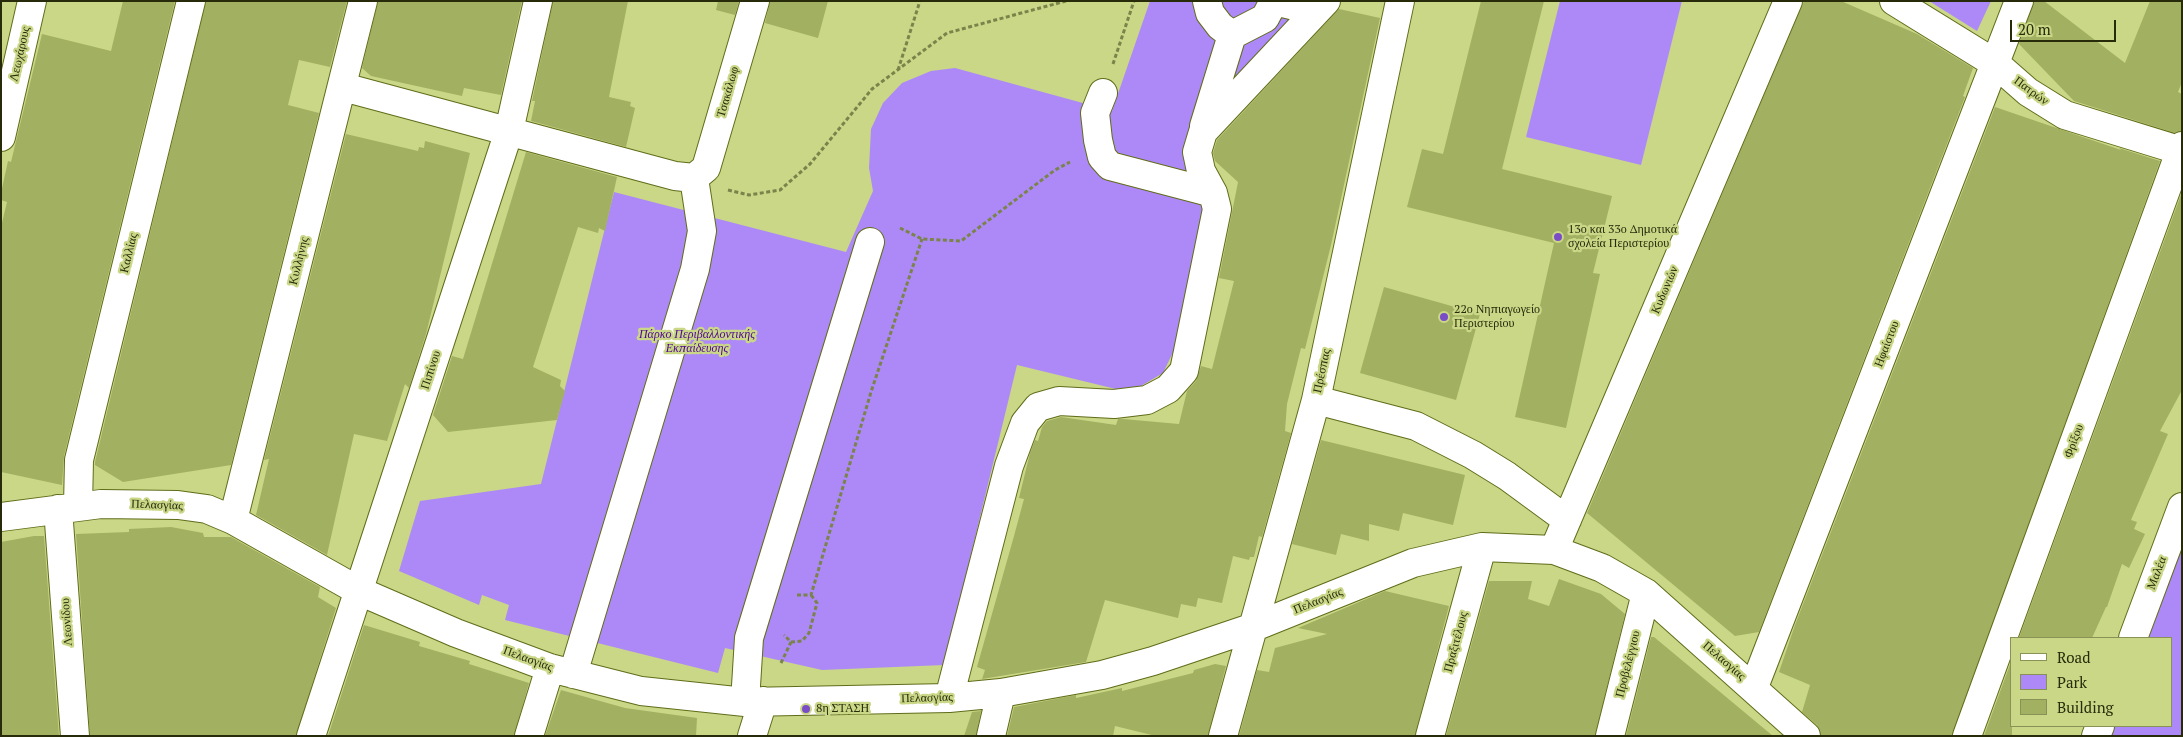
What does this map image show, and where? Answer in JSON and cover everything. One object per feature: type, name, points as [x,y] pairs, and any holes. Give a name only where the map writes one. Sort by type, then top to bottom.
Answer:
[{"type":"street","name":"Λεωχάρους","points":[[1,137],[32,1]]},
{"type":"street","name":"Καλλίας","points":[[68,508],[191,1]]},
{"type":"street","name":"Κυλλήνης","points":[[233,520],[364,1]]},
{"type":"street","name":"Πιπίνου","points":[[311,736],[509,131],[538,1]]},
{"type":"street","name":"Τσακάλωφ","points":[[694,178],[706,168],[755,1]]},
{"type":"street","points":[[1207,1],[1210,13],[1220,26],[1232,35]]},
{"type":"street","points":[[949,698],[1009,466],[1025,423],[1038,408],[1059,401],[1114,404],[1147,400],[1168,388],[1184,371],[1217,209],[1213,193],[1201,171],[1197,152],[1232,35],[1265,18],[1274,1],[1320,6]]},
{"type":"street","name":"Πρέσπας","points":[[1223,736],[1316,400],[1400,1]]},
{"type":"street","name":"Κυδωνιών","points":[[1554,550],[1788,1]]},
{"type":"street","name":"Πατρών","points":[[1894,1],[1996,64],[2028,92],[2065,115],[2181,149]]},
{"type":"street","name":"Ηφαίστου","points":[[1754,687],[2019,1]]},
{"type":"street","points":[[1203,132],[1320,6]]},
{"type":"street","points":[[343,87],[675,176],[694,178],[702,231],[695,269],[561,671],[528,736]]},
{"type":"street","points":[[1103,93],[1095,113],[1102,157],[1110,166],[1213,193]]},
{"type":"street","name":"Φρίξου","points":[[1967,736],[2181,149]]},
{"type":"street","points":[[752,736],[754,701],[749,638],[870,242]]},
{"type":"street","points":[[1316,400],[1416,426],[1473,455],[1508,476],[1567,520]]},
{"type":"street","name":"Πελασγίας","points":[[1,517],[101,504],[178,505],[207,510],[233,520],[359,591],[456,633],[561,671],[641,691],[754,701],[949,698],[1001,693],[1102,675],[1153,661],[1254,627],[1413,563],[1482,547],[1554,550],[1602,568],[1646,593],[1754,687],[1802,734]]},
{"type":"street","name":"Μαλέα","points":[[2133,637],[2182,507]]},
{"type":"street","name":"Λεωνίδου","points":[[68,508],[75,736]]},
{"type":"street","name":"Πραξιτέλους","points":[[1430,736],[1482,547]]},
{"type":"street","name":"Προβελέγγιου","points":[[1610,736],[1646,593]]},
{"type":"street","points":[[991,736],[1001,693]]},
{"type":"path","points":[[898,70],[920,1]]},
{"type":"path","points":[[694,178],[749,195],[780,190],[810,164],[872,88],[947,33],[1066,1]]},
{"type":"path","points":[[1103,93],[1134,1]]},
{"type":"path","points":[[894,224],[922,239],[961,241],[1055,170]]},
{"type":"path","points":[[811,595],[870,392],[922,239]]},
{"type":"path","points":[[783,629],[785,637],[791,642],[802,641],[809,633],[817,603],[811,595],[799,594],[790,598]]},
{"type":"path","points":[[754,701],[791,642]]},
{"type":"green space","name":"Πάρκο Περιβαλλοντικής Εκπαίδευσης","points":[[1150,1],[1317,1],[1196,131],[1180,196],[1202,204],[1204,219],[1176,346],[1163,373],[1141,386],[1116,389],[1017,365],[944,665],[822,670],[725,648],[718,673],[505,620],[509,605],[482,595],[479,605],[399,571],[420,501],[541,484],[614,192],[846,252],[873,191],[869,168],[871,129],[883,103],[902,83],[931,71],[955,68],[1112,111]]},
{"type":"green space","points":[[1560,1],[1682,1],[1641,165],[1526,137]]},
{"type":"green space","points":[[1929,1],[1991,1],[1977,31]]},
{"type":"green space","points":[[2182,544],[2182,736],[2111,736],[2114,727],[2173,727],[2173,637],[2147,637]]},
{"type":"building","points":[[123,1],[175,1],[64,456],[62,485],[1,472],[1,227],[7,202],[1,200],[1,193],[8,161],[11,162],[42,34],[111,51]]},
{"type":"building","points":[[206,1],[347,1],[330,67],[299,60],[288,105],[319,113],[231,465],[123,482],[95,465],[95,462]]},
{"type":"building","points":[[378,1],[522,1],[501,95],[464,88],[462,96],[371,76],[362,68]]},
{"type":"building","points":[[553,1],[628,1],[609,97],[631,102],[630,106],[635,108],[626,147],[531,121],[535,101],[532,101]]},
{"type":"building","points":[[718,1],[739,1],[735,15],[716,10]]},
{"type":"building","points":[[770,1],[828,1],[818,38],[765,23]]},
{"type":"building","points":[[1481,1],[1544,1],[1502,169],[1612,196],[1593,273],[1600,274],[1566,428],[1515,417],[1554,243],[1407,207],[1422,149],[1443,154]]},
{"type":"building","points":[[1804,1],[1841,1],[1917,34],[1973,68],[1963,96],[1965,97],[1759,632],[1735,636],[1587,513]]},
{"type":"building","points":[[2034,1],[2044,1],[2125,63],[2150,1],[2182,1],[2182,82],[2178,92],[2182,94],[2182,131],[2175,133],[2074,101],[2019,44]]},
{"type":"building","points":[[1339,9],[1380,18],[1331,245],[1305,349],[1301,348],[1287,404],[1285,431],[1291,433],[1262,537],[1259,536],[1254,557],[1250,557],[1249,560],[1233,556],[1222,603],[1198,598],[1196,607],[1181,604],[1178,618],[1105,600],[1086,662],[982,679],[985,670],[977,667],[1024,499],[1019,498],[1035,440],[1038,441],[1042,427],[1047,421],[1061,417],[1116,425],[1118,419],[1179,424],[1187,391],[1196,381],[1201,366],[1212,369],[1234,281],[1219,278],[1238,182],[1215,161],[1213,153],[1217,140]]},
{"type":"building","points":[[1995,107],[2121,150],[2119,148],[2160,161],[1952,736],[1821,736],[1817,725],[1802,712],[1810,685],[1779,672],[1795,625]]},
{"type":"building","points":[[346,134],[418,151],[419,147],[424,148],[425,141],[470,153],[426,334],[409,388],[405,384],[387,441],[354,434],[327,555],[256,515],[269,459],[264,460]]},
{"type":"building","points":[[526,152],[617,177],[605,231],[599,228],[598,233],[578,227],[533,367],[561,380],[560,386],[565,391],[557,420],[448,432],[433,415],[452,356],[463,359]]},
{"type":"building","points":[[2182,192],[2182,390],[2160,431],[2168,434],[2131,520],[2137,522],[2134,529],[2145,534],[2129,568],[2122,564],[2107,607],[2092,637],[2019,637]]},
{"type":"building","points":[[1384,287],[1480,314],[1456,400],[1360,373]]},
{"type":"building","points":[[1321,440],[1465,475],[1453,525],[1403,513],[1399,531],[1369,524],[1369,541],[1341,534],[1336,555],[1292,544]]},
{"type":"building","points":[[171,527],[203,533],[204,537],[231,537],[320,587],[318,597],[336,608],[296,736],[90,736],[76,534],[129,532],[129,529]]},
{"type":"building","points":[[44,536],[59,736],[1,736],[1,542]]},
{"type":"building","points":[[1559,579],[1601,594],[1625,614],[1595,736],[1446,736],[1489,581],[1532,581],[1528,599],[1549,606]]},
{"type":"building","points":[[1385,591],[1449,606],[1415,736],[1239,736],[1257,670],[1269,672],[1275,648],[1327,634],[1298,628]]},
{"type":"building","points":[[364,625],[420,642],[419,646],[470,661],[469,664],[529,683],[514,736],[328,736]]},
{"type":"building","points":[[1651,637],[1654,637],[1773,736],[1626,736]]},
{"type":"building","points":[[1215,664],[1226,666],[1208,736],[1156,736],[1115,726],[1113,736],[1007,736],[1014,707],[1076,695],[1076,698],[1122,688],[1122,691],[1193,673],[1194,670]]},
{"type":"building","points":[[2010,664],[2010,727],[2012,727],[2012,736],[1984,736]]},
{"type":"building","points":[[561,690],[625,708],[697,718],[696,736],[545,736]]},
{"type":"building","points":[[981,711],[976,736],[964,736],[972,712]]},
{"type":"place","name":"13ο και 33ο Δημοτικά σχολεία Περιστερίου","points":[[1558,237]]},
{"type":"place","name":"22ο Νηπιαγωγείο Περιστερίου","points":[[1444,317]]},
{"type":"place","name":"8η ΣΤΑΣΗ","points":[[806,709]]}]
